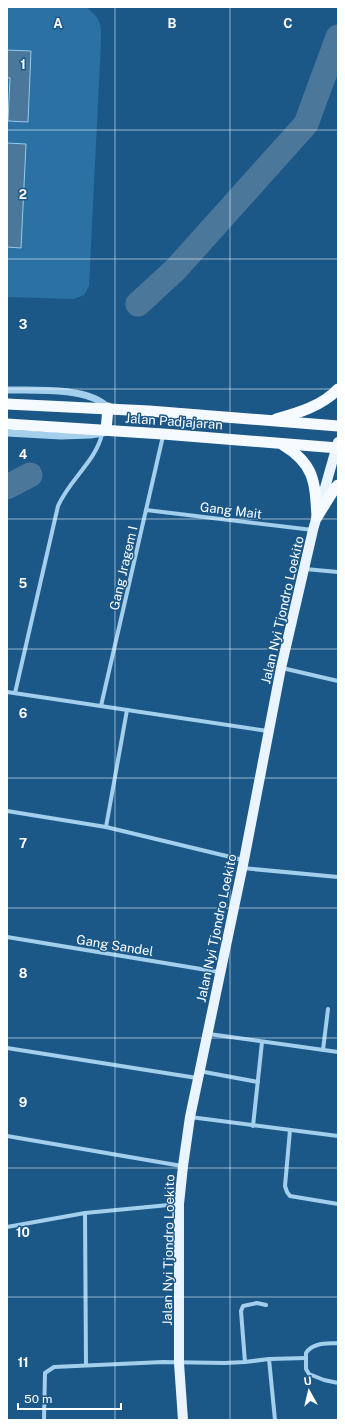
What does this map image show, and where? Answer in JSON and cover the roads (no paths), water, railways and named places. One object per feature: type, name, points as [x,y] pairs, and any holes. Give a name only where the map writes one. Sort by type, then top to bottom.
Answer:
[{"type":"highway","points":[[267,421],[299,413],[320,403],[338,389]]},
{"type":"highway","name":"Jalan Padjajaran","points":[[7,404],[108,408],[338,426]]},
{"type":"highway","points":[[104,432],[108,408]]},
{"type":"highway","name":"Jalan Padjajaran","points":[[7,424],[104,432],[163,434],[337,446]]},
{"type":"highway","points":[[280,443],[303,460],[311,474],[315,490],[317,517]]},
{"type":"highway","points":[[317,517],[338,485]]},
{"type":"main road","name":"Jalan Nyi Tjondro Loekito","points":[[183,1420],[179,1363],[179,1204],[190,1117],[243,864],[281,668],[313,530],[337,446]]},
{"type":"street","points":[[7,390],[67,391],[97,399],[108,408]]},
{"type":"street","points":[[7,433],[60,436],[91,435],[104,432]]},
{"type":"street","points":[[15,693],[58,506],[65,492],[100,444],[104,432]]},
{"type":"street","name":"Gang Jragem I","points":[[101,706],[163,434]]},
{"type":"street","name":"Gang Mait","points":[[146,510],[313,530]]},
{"type":"street","points":[[304,569],[338,572]]},
{"type":"street","points":[[281,668],[338,681]]},
{"type":"street","points":[[7,692],[268,732]]},
{"type":"street","points":[[106,827],[127,710]]},
{"type":"street","points":[[7,810],[106,827],[243,864],[338,876]]},
{"type":"street","name":"Gang Sandel","points":[[7,937],[220,972]]},
{"type":"street","points":[[323,1050],[328,1009]]},
{"type":"street","points":[[208,1034],[338,1052]]},
{"type":"street","points":[[254,1126],[262,1042]]},
{"type":"street","points":[[7,1048],[258,1082]]},
{"type":"street","points":[[190,1117],[338,1136]]},
{"type":"street","points":[[290,1130],[284,1186],[287,1192],[290,1196],[338,1204]]},
{"type":"street","points":[[7,1136],[183,1166]]},
{"type":"street","points":[[7,1227],[85,1213],[179,1204]]},
{"type":"street","points":[[85,1213],[86,1365]]},
{"type":"street","points":[[245,1362],[241,1311],[243,1306],[257,1303],[266,1305]]},
{"type":"street","points":[[338,1343],[315,1345],[307,1350],[306,1358],[306,1369],[309,1374],[324,1380],[338,1383]]},
{"type":"street","points":[[44,1420],[45,1373],[54,1367],[163,1362],[245,1362],[269,1359],[306,1358]]},
{"type":"street","points":[[269,1359],[275,1420]]},
{"type":"waterway","points":[[138,304],[176,269],[306,124],[338,37]]},
{"type":"waterway","points":[[7,487],[30,475]]}]
